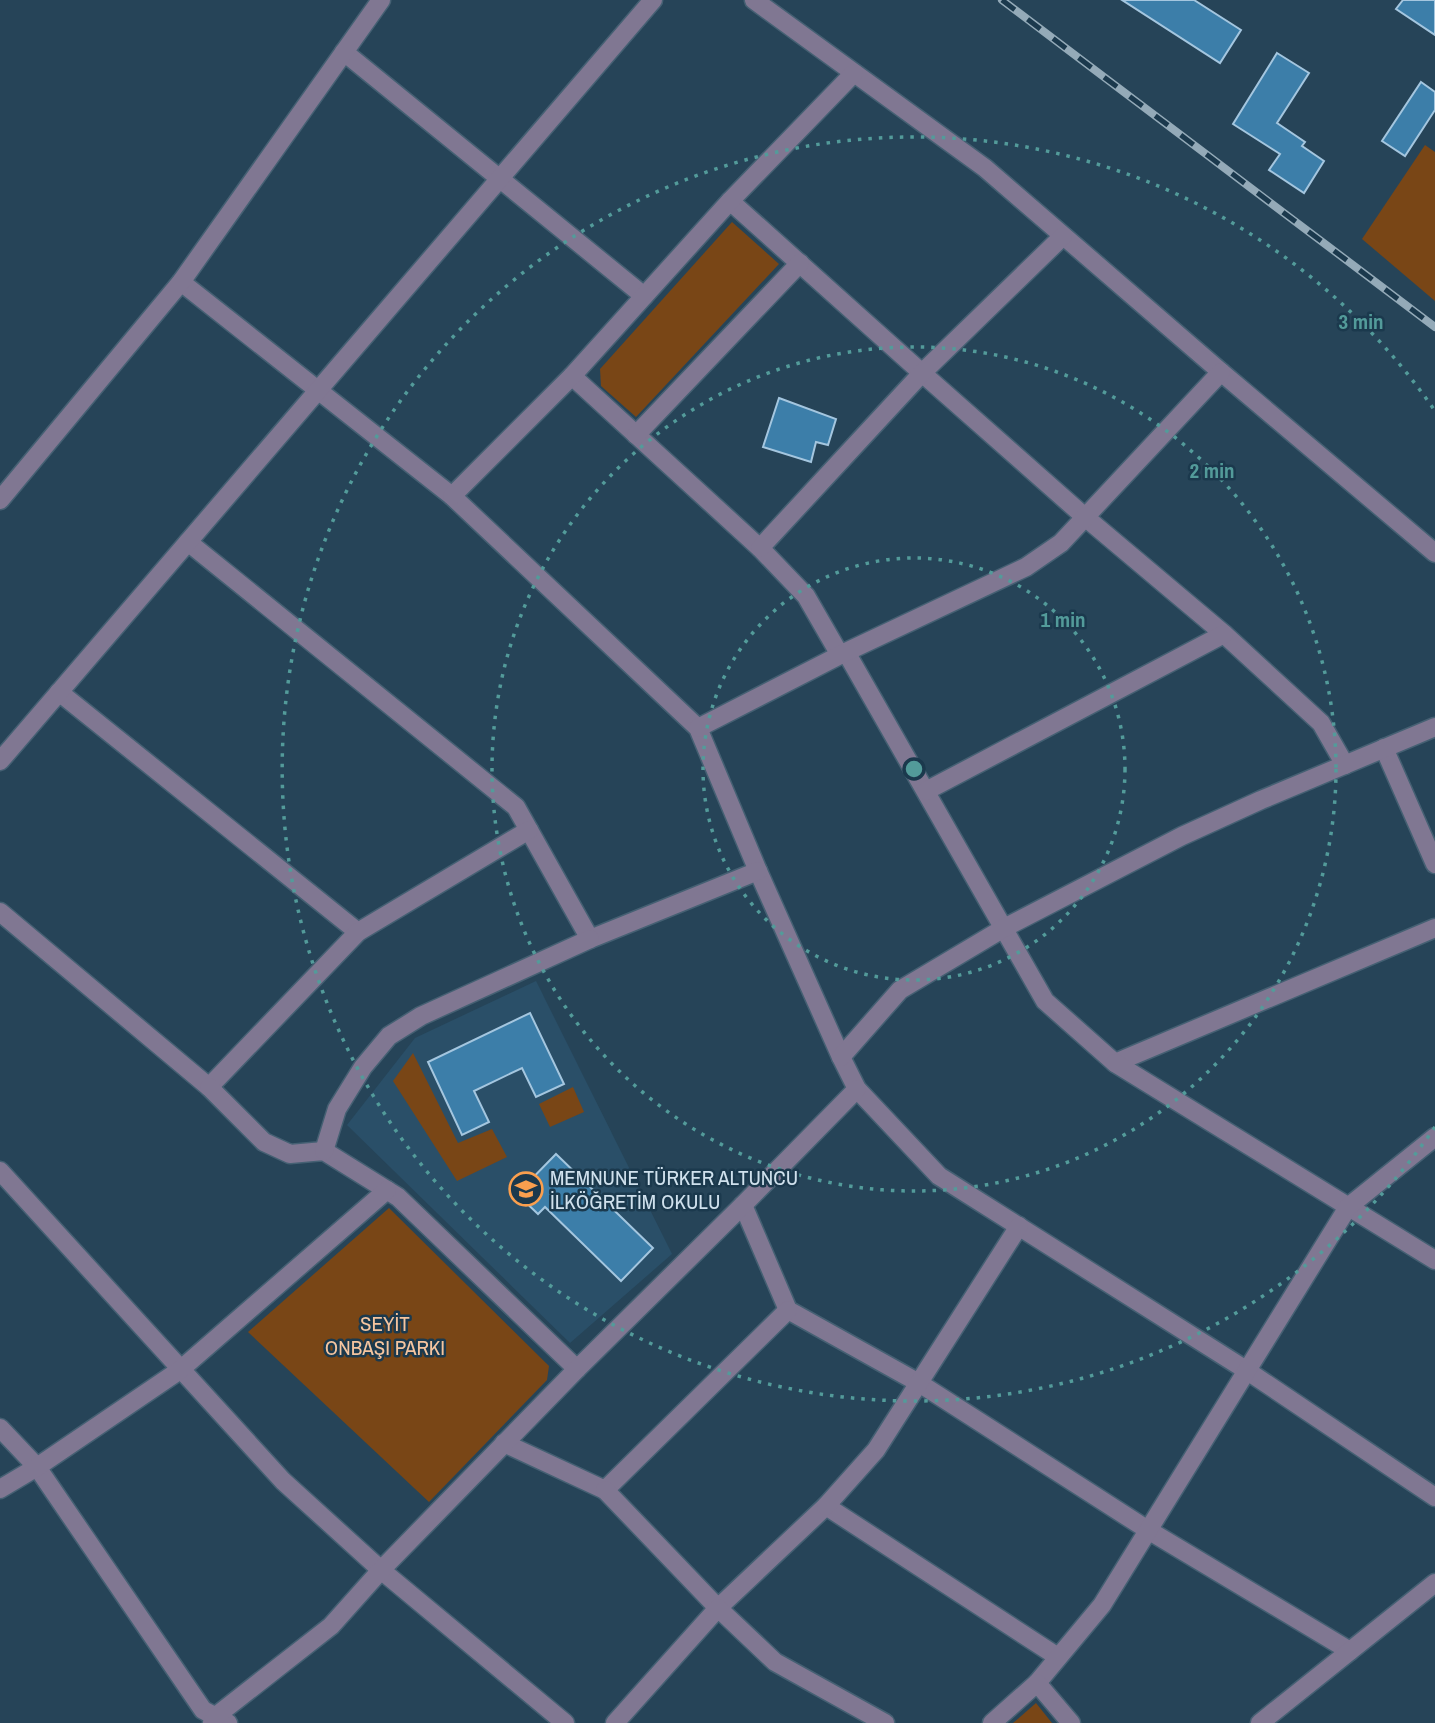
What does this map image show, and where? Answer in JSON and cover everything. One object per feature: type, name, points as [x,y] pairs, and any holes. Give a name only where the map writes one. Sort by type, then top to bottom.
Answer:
[{"type":"street","points":[[0,500],[181,282],[381,0]]},
{"type":"street","points":[[0,761],[653,0]]},
{"type":"street","points":[[754,0],[985,168],[1435,553]]},
{"type":"street","points":[[344,52],[644,296]]},
{"type":"street","points":[[452,496],[572,376],[730,201],[854,73]]},
{"type":"street","points":[[730,201],[1085,517],[1224,634],[1321,723],[1345,765]]},
{"type":"street","points":[[760,548],[922,373],[1063,236]]},
{"type":"street","points":[[636,435],[800,263]]},
{"type":"street","points":[[181,282],[452,496],[698,728],[758,871],[857,1089],[939,1176],[1246,1370],[1435,1497]]},
{"type":"street","points":[[698,728],[843,654],[1026,567],[1061,542],[1221,372]]},
{"type":"street","points":[[572,376],[760,548],[806,596],[926,791],[1045,1001],[1115,1063],[1435,1260]]},
{"type":"street","points":[[188,542],[516,807],[590,939]]},
{"type":"street","points":[[926,791],[1224,634]]},
{"type":"street","points":[[59,692],[358,932]]},
{"type":"street","points":[[841,1057],[900,990],[1004,928],[1182,836],[1435,727]]},
{"type":"street","points":[[1384,748],[1435,864]]},
{"type":"street","points":[[209,1087],[358,932],[529,830]]},
{"type":"street","points":[[324,1152],[337,1108],[363,1067],[389,1036],[421,1016],[590,939],[758,871]]},
{"type":"street","points":[[0,912],[209,1087],[264,1142],[290,1154],[324,1152],[398,1197],[577,1369]]},
{"type":"street","points":[[1115,1063],[1435,928]]},
{"type":"street","points":[[0,1428],[37,1467],[203,1710],[219,1721],[331,1626],[381,1570],[504,1443],[857,1089]]},
{"type":"street","points":[[992,1723],[1037,1683],[1102,1605],[1348,1207],[1435,1137]]},
{"type":"street","points":[[0,1171],[283,1481],[381,1570],[565,1723]]},
{"type":"street","points":[[0,1489],[180,1370],[387,1190]]},
{"type":"street","points":[[743,1205],[789,1310],[919,1382],[1148,1530],[1350,1651]]},
{"type":"street","points":[[615,1723],[718,1608],[826,1506],[876,1450],[1019,1226]]},
{"type":"street","points":[[605,1490],[789,1310]]},
{"type":"street","points":[[504,1443],[605,1490],[718,1608],[775,1662],[885,1723]]},
{"type":"street","points":[[826,1506],[1058,1657]]},
{"type":"street","points":[[1260,1723],[1435,1583]]},
{"type":"street","points":[[1037,1683],[1071,1723]]},
{"type":"shaded area","name":"MEMNUNE TÜRKER ALTUNCU İLKÖĞRETİM OKULU","points":[[536,981],[672,1254],[570,1343],[347,1125],[415,1038]]},
{"type":"green space","points":[[1425,145],[1435,152],[1435,301],[1362,239]]},
{"type":"green space","points":[[732,222],[779,264],[636,417],[601,386],[600,369]]},
{"type":"green space","points":[[413,1053],[458,1143],[492,1129],[507,1157],[457,1181],[393,1081]]},
{"type":"green space","points":[[573,1087],[584,1112],[550,1127],[539,1104]]},
{"type":"green space","name":"SEYİT ONBAŞI PARKI","points":[[389,1208],[549,1366],[547,1380],[429,1502],[248,1332]]},
{"type":"green space","points":[[1036,1703],[1052,1723],[1013,1723]]},
{"type":"building","points":[[1122,0],[1194,0],[1241,30],[1220,63]]},
{"type":"building","points":[[1403,0],[1435,0],[1435,35],[1396,9]]},
{"type":"building","points":[[1277,53],[1309,73],[1277,123],[1305,142],[1302,146],[1324,161],[1304,193],[1269,170],[1280,154],[1233,124]]},
{"type":"building","points":[[1421,82],[1435,92],[1435,110],[1405,156],[1382,141]]},
{"type":"building","points":[[779,398],[836,419],[828,445],[816,442],[811,462],[763,447]]},
{"type":"building","points":[[530,1013],[564,1084],[536,1097],[522,1068],[474,1091],[489,1122],[462,1135],[428,1062]]},
{"type":"building","points":[[556,1154],[653,1248],[621,1281],[545,1207],[538,1214],[517,1194]]},
{"type":"railway","points":[[1002,0],[1435,327]]},
{"type":"place","name":"MEMNUNE TÜRKER ALTUNCU İLKÖĞRETİM OKULU","points":[[526,1189]]}]
